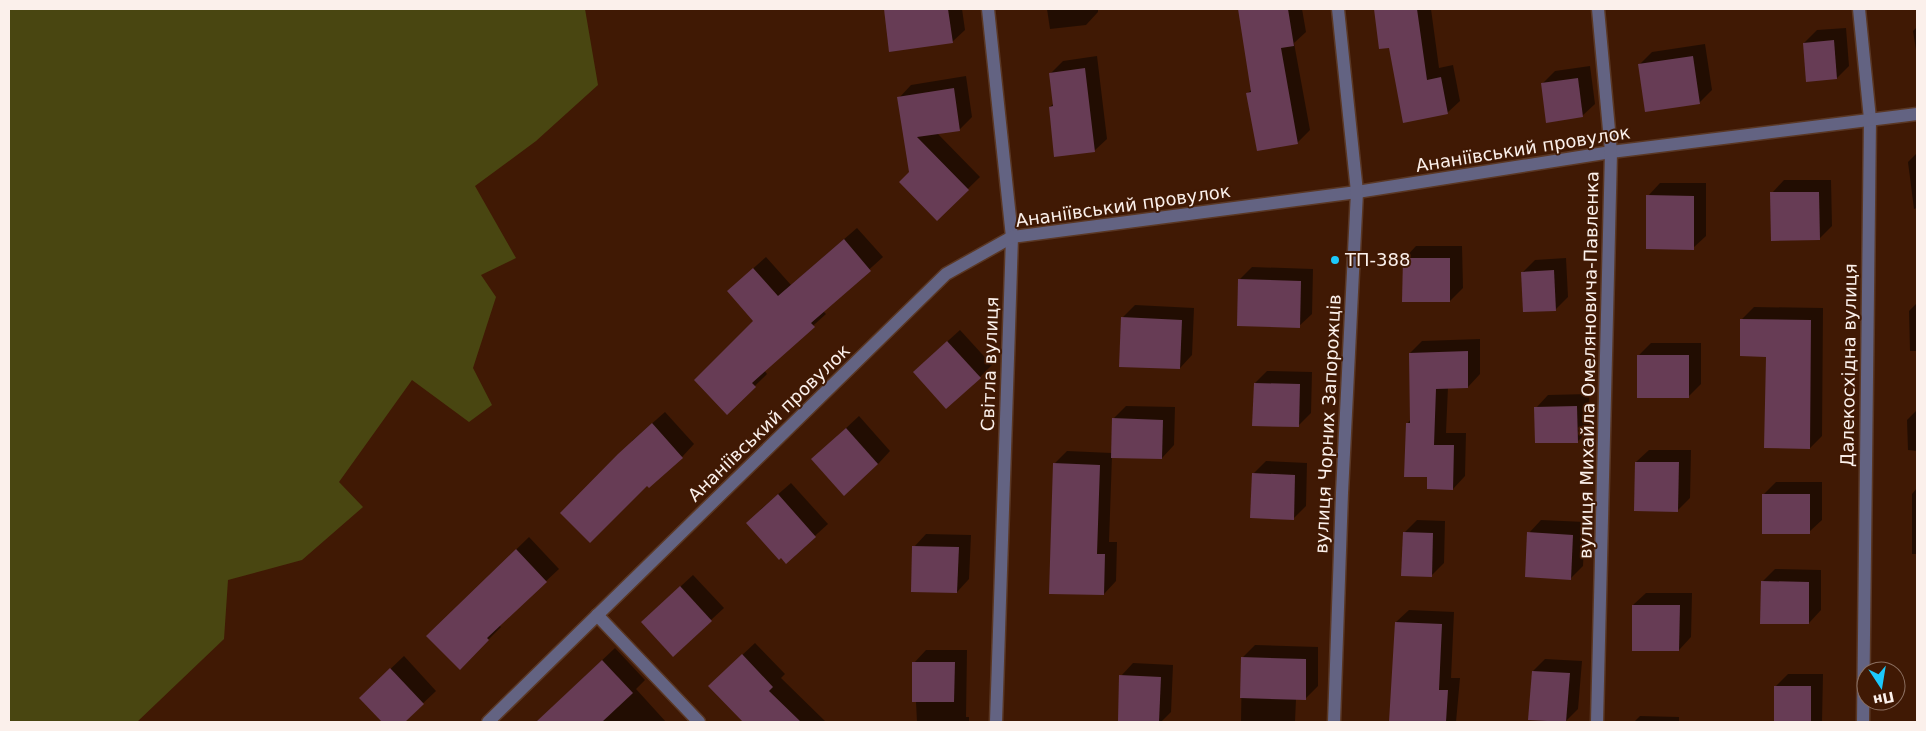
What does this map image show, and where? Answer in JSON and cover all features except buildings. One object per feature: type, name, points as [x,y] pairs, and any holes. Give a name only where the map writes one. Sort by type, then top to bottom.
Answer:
[{"type":"street","name":"Світла вулиця","points":[[988,9],[1012,237],[996,722]]},
{"type":"street","name":"вулиця Чорних Запорожців","points":[[1334,722],[1342,493],[1357,192],[1338,9]]},
{"type":"street","name":"вулиця Михайла Омеляновича-Павленка","points":[[1597,722],[1611,152],[1598,9]]},
{"type":"street","name":"Далекосхідна вулиця","points":[[1859,9],[1870,119],[1863,722]]},
{"type":"street","name":"Ананіївський провулок","points":[[488,722],[946,274],[1012,237],[1357,192],[1611,152],[1917,114]]},
{"type":"street","points":[[597,615],[699,722]]},
{"type":"shaded area","points":[[9,9],[585,9],[598,85],[536,141],[475,186],[516,258],[481,275],[496,297],[473,368],[492,405],[469,422],[412,380],[339,482],[363,507],[302,560],[228,580],[224,639],[137,722],[9,722]]},
{"type":"place","name":"ТП-388","points":[[1335,260]]}]
